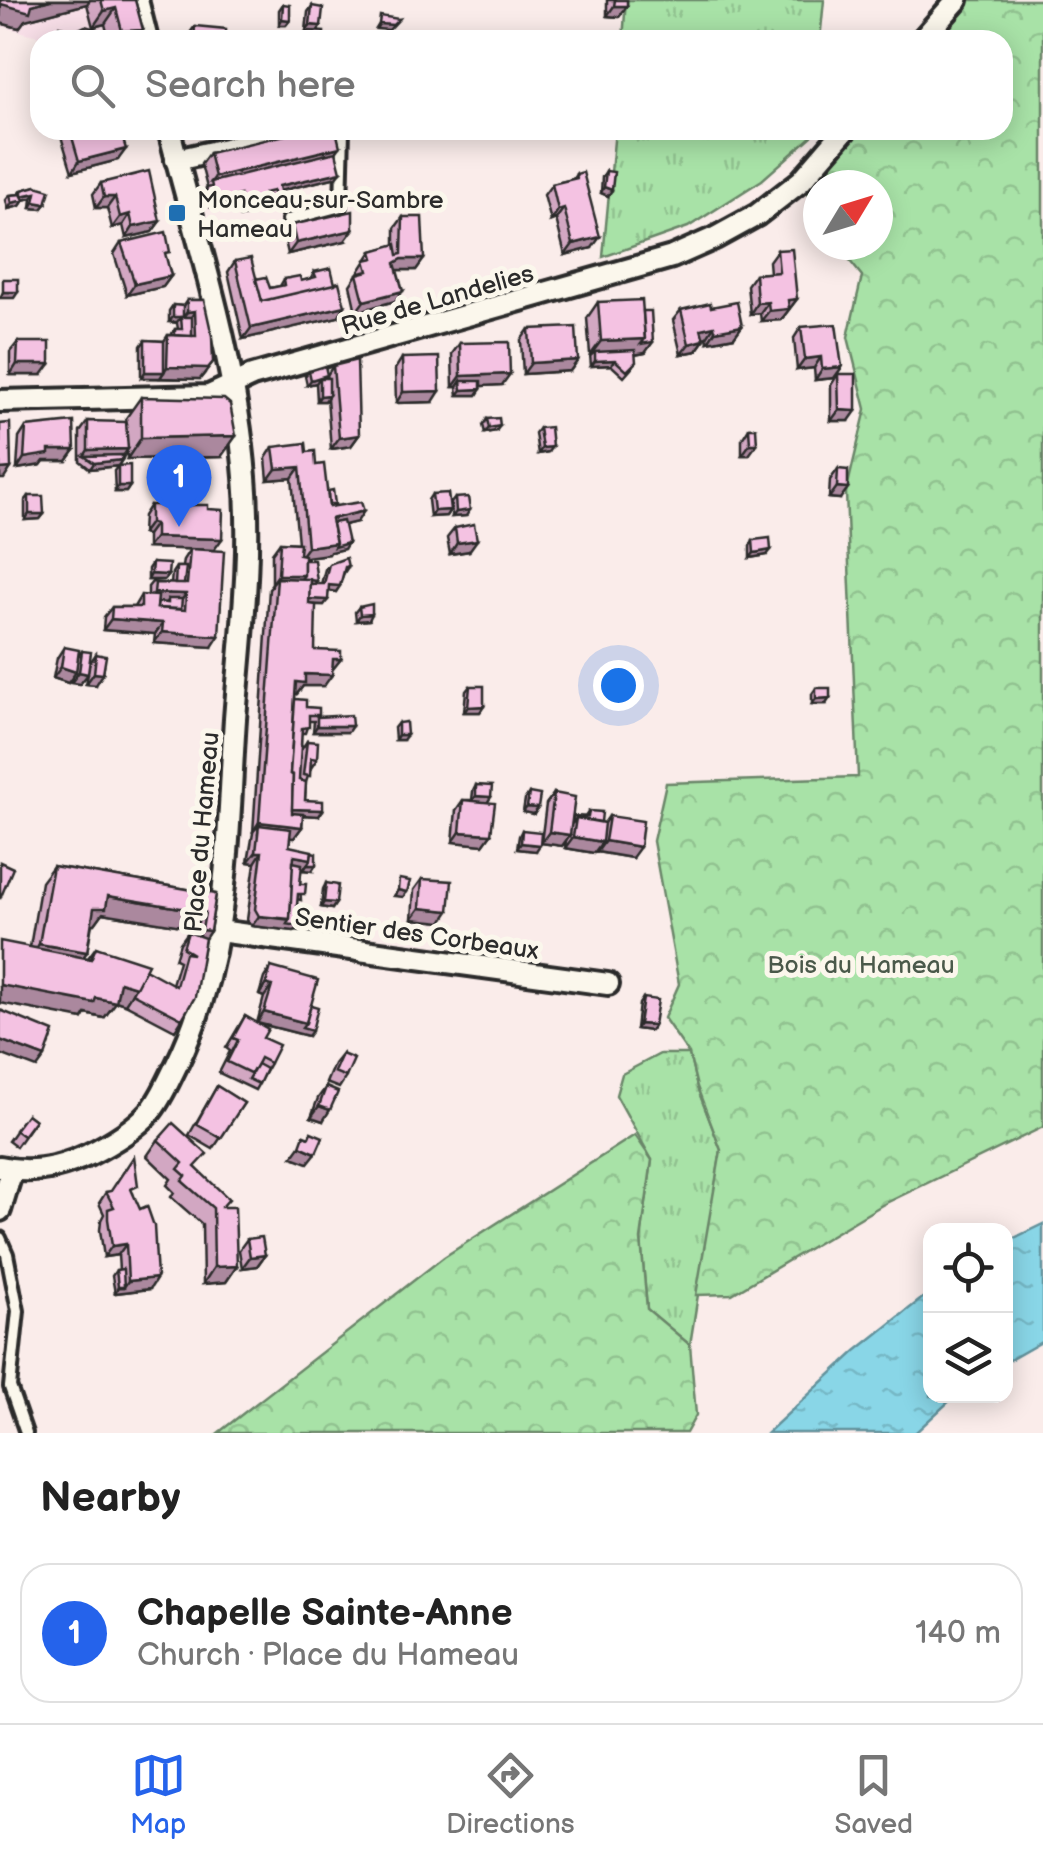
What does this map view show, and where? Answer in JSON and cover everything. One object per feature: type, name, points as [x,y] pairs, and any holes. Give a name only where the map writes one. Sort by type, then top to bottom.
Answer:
[{"type":"street","points":[[137,0],[144,30]]},
{"type":"street","points":[[931,30],[957,0]]},
{"type":"street","name":"Place du Hameau","points":[[4,1169],[46,1170],[71,1163],[130,1131],[151,1111],[192,1034],[208,990],[219,932],[248,514],[222,336],[171,140]]},
{"type":"street","points":[[176,160],[253,140]]},
{"type":"street","name":"Rue de Landelies","points":[[0,401],[209,396],[252,376],[672,257],[757,214],[801,180],[836,140]]},
{"type":"street","name":"Sentier des Corbeaux","points":[[219,932],[608,984]]},
{"type":"street","points":[[0,1210],[4,1169]]},
{"type":"lane","points":[[288,220],[341,206],[343,140]]},
{"type":"lane","points":[[0,1238],[7,1254],[18,1312],[10,1387],[26,1433]]},
{"type":"shaded area","points":[[0,0],[116,0],[124,30],[30,30],[30,34],[0,26]]},
{"type":"green space","points":[[626,0],[824,0],[821,30],[624,30]]},
{"type":"green space","name":"Bois du Hameau","points":[[957,0],[1043,0],[1043,1127],[882,1205],[732,1294],[696,1295],[721,1150],[689,1054],[664,1018],[679,984],[653,841],[666,783],[858,777],[846,493],[866,409],[848,337],[862,276],[849,260],[893,260],[893,170],[810,170],[836,140],[1013,140],[1013,30],[931,30]]},
{"type":"green space","points":[[614,140],[807,140],[762,180],[688,227],[603,257]]},
{"type":"green space","points":[[660,1054],[689,1054],[721,1150],[690,1345],[647,1309],[641,1239],[652,1160],[616,1095],[622,1074]]},
{"type":"green space","points":[[635,1135],[652,1160],[641,1239],[647,1309],[690,1345],[696,1415],[686,1433],[218,1433],[444,1257]]},
{"type":"water","points":[[1043,1224],[1043,1341],[1013,1358],[1013,1313],[1013,1239]]},
{"type":"water","points":[[923,1298],[923,1403],[947,1403],[915,1433],[767,1433],[856,1351]]},
{"type":"building","points":[[0,0],[50,0],[32,5],[30,12],[1,4]]},
{"type":"building","points":[[101,0],[135,0],[143,30],[122,30],[116,8],[104,11]]},
{"type":"building","points":[[615,0],[627,0],[627,6],[614,6]]},
{"type":"building","points":[[283,4],[290,5],[290,20],[282,19]]},
{"type":"building","points":[[312,6],[323,8],[321,26],[310,25]]},
{"type":"building","points":[[380,16],[399,19],[393,25],[379,24]]},
{"type":"building","points":[[195,26],[226,29],[226,30],[195,30]]},
{"type":"building","points":[[73,140],[123,140],[126,149],[79,161]]},
{"type":"building","points":[[264,140],[338,140],[340,147],[215,177],[209,153]]},
{"type":"building","points":[[336,152],[341,172],[279,186],[281,195],[274,196],[273,191],[264,193],[265,198],[256,200],[258,208],[245,211],[240,195],[216,202],[214,196],[208,198],[206,188],[212,187],[211,182]]},
{"type":"building","points":[[149,171],[160,221],[133,227],[130,214],[120,217],[115,197],[104,197],[101,183]]},
{"type":"building","points":[[606,171],[614,172],[612,190],[604,187]]},
{"type":"building","points":[[583,172],[600,237],[573,244],[564,208],[558,210],[552,184],[577,178],[576,174]]},
{"type":"building","points":[[36,186],[50,190],[46,204],[34,202],[36,193],[12,203],[10,195]]},
{"type":"building","points":[[353,211],[353,230],[296,243],[292,225]]},
{"type":"building","points":[[403,217],[422,217],[424,259],[402,259],[395,263],[403,291],[364,301],[357,274],[368,271],[365,260],[374,258],[372,251],[396,244],[398,255],[402,254]]},
{"type":"building","points":[[166,232],[170,252],[165,253],[171,276],[135,284],[121,243]]},
{"type":"building","points":[[792,249],[797,299],[788,300],[789,309],[769,311],[768,302],[757,303],[755,274],[779,272],[777,250]]},
{"type":"building","points":[[251,258],[262,301],[339,282],[345,306],[251,328],[235,261]]},
{"type":"building","points":[[331,268],[335,284],[262,301],[256,279],[266,277],[270,288],[285,285],[284,279],[300,276],[301,281],[316,277],[314,272]]},
{"type":"building","points":[[3,279],[18,279],[18,292],[3,292]]},
{"type":"building","points":[[187,300],[204,300],[212,336],[213,362],[208,368],[167,367],[168,335],[196,336],[195,311],[187,312]]},
{"type":"building","points":[[642,300],[645,339],[601,341],[598,302]]},
{"type":"building","points":[[737,302],[742,326],[715,331],[714,326],[701,329],[704,340],[689,344],[681,310]]},
{"type":"building","points":[[173,305],[183,306],[183,317],[173,317]]},
{"type":"building","points":[[643,311],[651,311],[653,342],[641,344],[645,339]]},
{"type":"building","points":[[181,317],[192,317],[192,336],[175,335],[175,329],[182,329]]},
{"type":"building","points":[[836,324],[842,367],[822,369],[821,357],[805,359],[801,327]]},
{"type":"building","points":[[576,327],[578,360],[531,363],[529,329]]},
{"type":"building","points":[[145,340],[164,341],[164,372],[145,372]]},
{"type":"building","points":[[18,342],[50,342],[50,364],[17,364]]},
{"type":"building","points":[[509,342],[510,374],[461,376],[460,343]]},
{"type":"building","points":[[635,350],[636,362],[627,371],[615,360],[595,361],[595,352]]},
{"type":"building","points":[[439,357],[440,391],[403,392],[402,358]]},
{"type":"building","points":[[357,360],[359,435],[339,438],[333,366]]},
{"type":"building","points":[[325,366],[327,375],[311,380],[309,371]]},
{"type":"building","points":[[838,374],[856,374],[856,411],[839,410]]},
{"type":"building","points":[[320,378],[329,378],[329,395],[320,396]]},
{"type":"building","points":[[461,381],[481,381],[481,389],[462,390]]},
{"type":"building","points":[[141,397],[224,399],[230,404],[236,436],[141,438]]},
{"type":"building","points":[[499,418],[500,426],[489,428],[487,419]]},
{"type":"building","points":[[88,421],[126,422],[128,449],[88,450]]},
{"type":"building","points":[[74,422],[75,450],[49,450],[49,454],[24,458],[26,427]]},
{"type":"building","points":[[10,423],[11,468],[0,469],[0,424]]},
{"type":"building","points":[[550,427],[552,447],[542,448],[539,428]]},
{"type":"building","points":[[749,428],[756,428],[757,444],[750,444]]},
{"type":"building","points":[[306,443],[307,452],[315,451],[316,465],[324,464],[329,507],[361,502],[364,511],[331,519],[336,543],[307,547],[300,467],[276,469],[273,447]]},
{"type":"building","points":[[122,455],[122,460],[94,463],[84,456]]},
{"type":"building","points":[[130,465],[130,486],[118,486],[118,466]]},
{"type":"building","points":[[838,469],[848,470],[848,488],[837,487]]},
{"type":"building","points":[[333,490],[335,504],[329,504],[328,491]]},
{"type":"building","points":[[448,493],[450,510],[434,511],[432,494]]},
{"type":"building","points":[[29,496],[43,496],[44,514],[29,514]]},
{"type":"building","points":[[468,497],[470,510],[456,512],[455,498]]},
{"type":"building","points":[[150,505],[208,505],[208,509],[223,510],[222,539],[155,537]]},
{"type":"building","points":[[343,521],[348,543],[334,547],[332,523]]},
{"type":"building","points":[[474,524],[477,540],[457,543],[455,528]]},
{"type":"building","points":[[770,538],[771,550],[754,553],[753,540]]},
{"type":"building","points":[[280,542],[300,543],[304,575],[278,575]]},
{"type":"building","points":[[190,549],[224,551],[219,636],[162,632],[163,623],[111,619],[112,607],[141,607],[141,595],[158,596],[157,608],[185,610],[186,594],[154,593],[155,583],[187,584]]},
{"type":"building","points":[[346,558],[348,567],[340,586],[329,585],[328,600],[309,599],[309,584],[324,584],[329,564]]},
{"type":"building","points":[[304,560],[314,560],[317,581],[301,579]]},
{"type":"building","points":[[152,563],[169,564],[168,575],[151,574]]},
{"type":"building","points":[[176,567],[186,567],[184,584],[175,584]]},
{"type":"building","points":[[277,578],[310,579],[309,604],[316,605],[315,650],[341,651],[341,659],[333,659],[332,675],[305,674],[305,683],[296,682],[290,774],[292,813],[303,814],[302,827],[259,822]]},
{"type":"building","points":[[168,599],[182,599],[181,609],[157,608],[158,602],[168,603]]},
{"type":"building","points":[[372,604],[372,614],[360,615],[359,607]]},
{"type":"building","points":[[64,647],[79,650],[76,672],[61,667]]},
{"type":"building","points":[[82,651],[91,652],[88,674],[79,672]]},
{"type":"building","points":[[96,654],[106,656],[103,674],[94,673]]},
{"type":"building","points":[[470,686],[484,686],[484,706],[468,707]]},
{"type":"building","points":[[816,688],[830,688],[830,698],[816,699]]},
{"type":"building","points":[[295,699],[306,700],[306,707],[319,708],[319,715],[309,715],[309,727],[302,728],[299,780],[306,782],[305,800],[323,801],[323,810],[292,809]]},
{"type":"building","points":[[351,715],[352,726],[317,726],[317,717]]},
{"type":"building","points":[[406,722],[407,735],[398,735],[398,723]]},
{"type":"building","points":[[307,741],[318,742],[317,759],[311,758],[310,776],[303,775]]},
{"type":"building","points":[[476,785],[492,786],[491,797],[476,796]]},
{"type":"building","points":[[529,793],[540,795],[538,808],[527,807]]},
{"type":"building","points":[[554,793],[575,797],[570,835],[549,832]]},
{"type":"building","points":[[463,800],[495,803],[491,834],[460,832]]},
{"type":"building","points":[[589,811],[602,812],[601,822],[576,818],[572,824],[573,816],[588,817]]},
{"type":"building","points":[[609,816],[643,821],[640,847],[605,841]]},
{"type":"building","points":[[576,818],[604,823],[602,842],[573,837]]},
{"type":"building","points":[[259,825],[291,829],[289,846],[312,851],[311,859],[294,856],[290,919],[259,916],[255,909],[262,852],[256,852]]},
{"type":"building","points":[[522,830],[541,832],[540,845],[521,843]]},
{"type":"building","points":[[312,852],[316,853],[316,865],[307,865],[311,859]]},
{"type":"building","points":[[0,862],[13,868],[0,899]]},
{"type":"building","points":[[293,862],[302,864],[300,884],[306,884],[305,894],[298,894],[297,905],[308,911],[307,922],[298,926],[287,924]]},
{"type":"building","points":[[53,866],[216,894],[210,931],[202,930],[205,912],[108,896],[106,908],[94,908],[87,952],[39,944]]},
{"type":"building","points":[[399,879],[410,881],[407,892],[398,890]]},
{"type":"building","points":[[422,879],[452,881],[449,911],[420,908]]},
{"type":"building","points":[[326,883],[338,885],[336,903],[324,902]]},
{"type":"building","points":[[188,932],[205,938],[195,997],[182,1019],[132,993],[145,969],[176,986],[185,953],[193,954],[183,948]]},
{"type":"building","points":[[0,941],[91,959],[96,947],[148,964],[136,987],[120,982],[116,1002],[96,998],[94,1003],[0,985]]},
{"type":"building","points":[[271,967],[318,980],[306,1023],[264,1012],[272,986],[266,984]]},
{"type":"building","points":[[643,998],[658,1000],[654,1025],[639,1024]]},
{"type":"building","points":[[311,1005],[318,1007],[312,1031],[302,1028]]},
{"type":"building","points":[[0,1010],[54,1032],[45,1057],[0,1040]]},
{"type":"building","points":[[245,1016],[268,1029],[263,1038],[279,1045],[270,1063],[260,1058],[252,1074],[227,1062],[238,1040],[233,1038]]},
{"type":"building","points":[[342,1054],[354,1059],[346,1077],[334,1072]]},
{"type":"building","points":[[257,1064],[266,1069],[259,1084],[248,1079]]},
{"type":"building","points":[[217,1086],[244,1103],[221,1138],[196,1124]]},
{"type":"building","points":[[326,1087],[338,1092],[330,1110],[319,1106]]},
{"type":"building","points":[[27,1114],[35,1120],[23,1136],[15,1130]]},
{"type":"building","points":[[173,1123],[207,1154],[195,1167],[229,1199],[222,1207],[235,1207],[237,1266],[214,1267],[213,1208],[182,1181],[186,1176],[178,1169],[183,1163],[158,1140]]},
{"type":"building","points":[[311,1132],[323,1137],[316,1153],[300,1146],[304,1135],[309,1137]]},
{"type":"building","points":[[134,1156],[138,1186],[131,1189],[140,1209],[147,1206],[154,1226],[157,1278],[128,1281],[126,1244],[112,1246],[108,1209],[114,1207],[106,1192],[111,1191]]},
{"type":"building","points":[[262,1237],[265,1255],[250,1257],[247,1239]]},
{"type":"building","points":[[123,1269],[124,1287],[118,1287],[116,1270]]},
{"type":"place","name":"Monceau-sur-Sambre Hameau","points":[[177,213]]},
{"type":"place","name":"Chapelle Sainte-Anne","points":[[179,527]]}]
